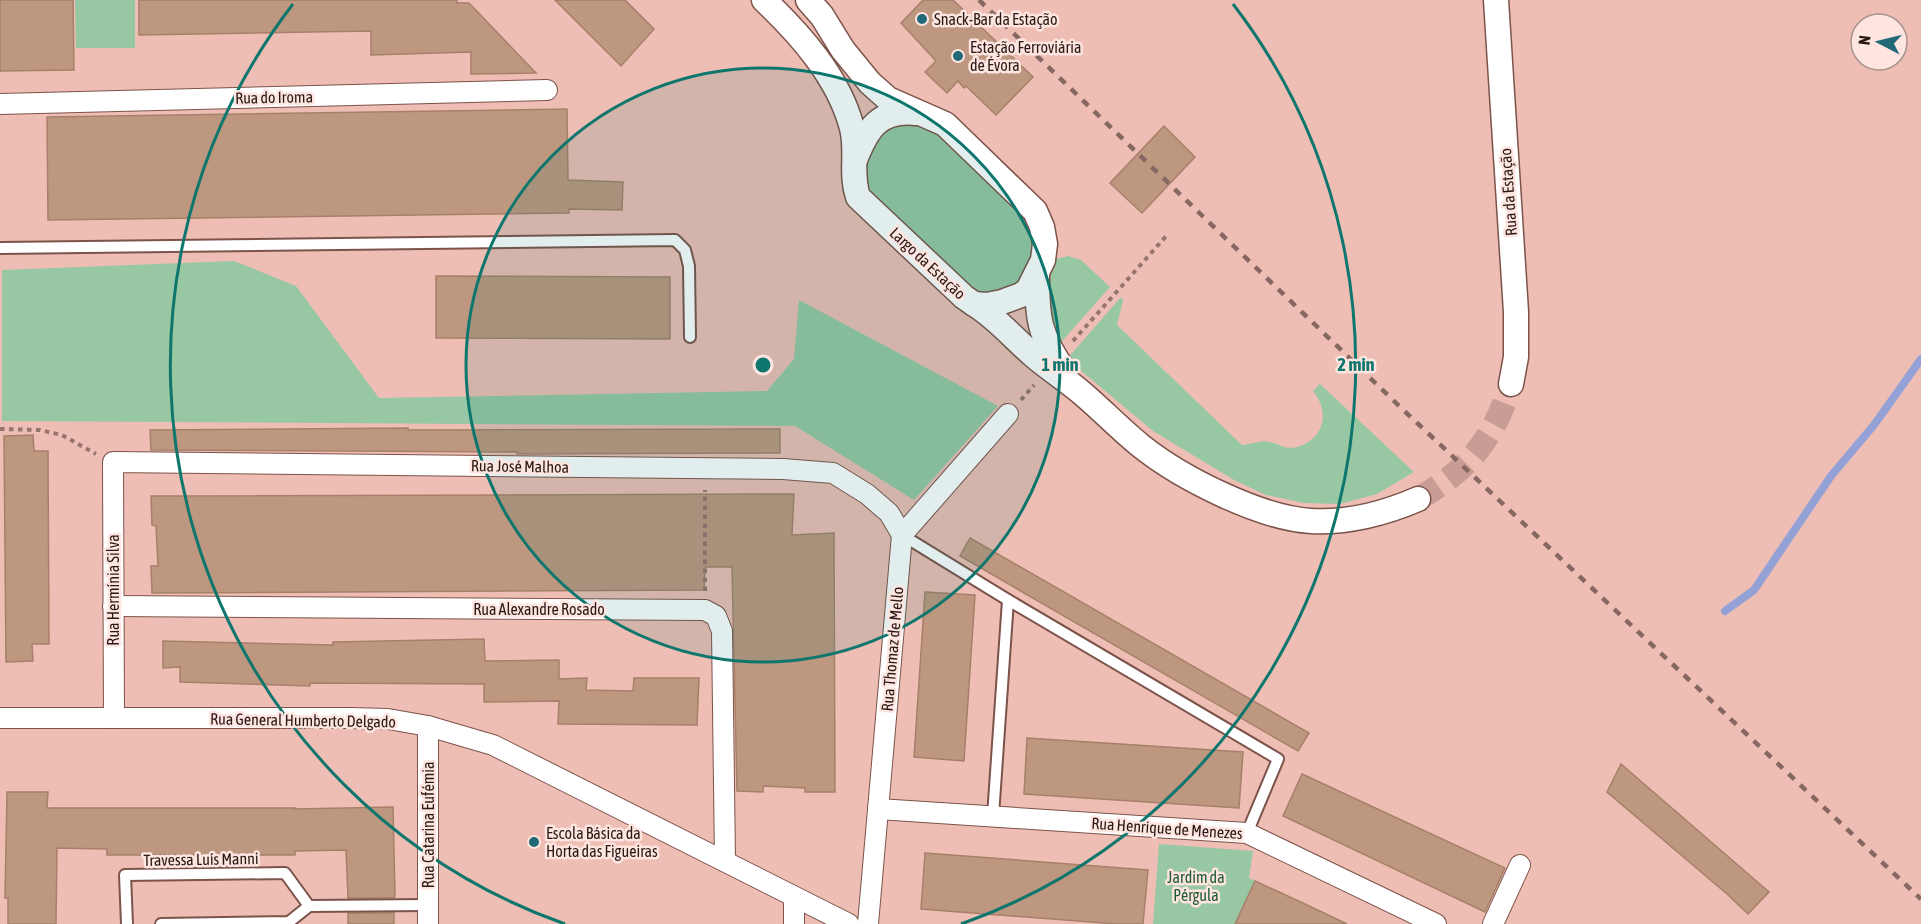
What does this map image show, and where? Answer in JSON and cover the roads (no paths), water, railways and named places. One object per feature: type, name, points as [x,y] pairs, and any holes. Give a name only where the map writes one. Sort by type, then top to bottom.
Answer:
[{"type":"street","name":"Largo da Estação","points":[[764,0],[806,45],[835,84],[843,100],[853,130],[853,184],[858,197],[974,304],[1002,302],[1028,290],[1043,260],[1046,244],[1035,211],[945,124],[888,99],[870,83],[843,50],[822,16],[808,0]]},
{"type":"street","name":"Rua da Estação","points":[[1496,0],[1516,312],[1516,357],[1511,384]]},
{"type":"street","name":"Rua do Iroma","points":[[0,104],[547,90]]},
{"type":"street","name":"Largo da Estação","points":[[853,166],[861,144],[870,130],[886,116],[899,111],[933,117]]},
{"type":"street","points":[[1037,275],[1037,306],[1041,330],[1047,346],[1082,393]]},
{"type":"street","points":[[974,304],[988,313],[1033,355],[1082,393],[1142,447],[1204,486],[1271,513],[1311,521],[1342,519],[1395,509],[1418,499]]},
{"type":"street","points":[[902,535],[1008,414]]},
{"type":"street","name":"Rua José Malhoa","points":[[112,462],[783,469],[833,473],[867,494],[889,513],[902,535]]},
{"type":"street","name":"Rua Hermínia Silva","points":[[112,462],[114,718]]},
{"type":"street","name":"Rua Thomaz de Mello","points":[[868,924],[902,535]]},
{"type":"street","name":"Rua Alexandre Rosado","points":[[114,606],[705,610],[716,615],[722,631],[726,861]]},
{"type":"street","name":"Rua General Humberto Delgado","points":[[0,718],[350,718],[388,719],[428,726],[493,745],[849,924]]},
{"type":"street","name":"Rua Catarina Eufémia","points":[[428,726],[428,915]]},
{"type":"street","name":"Rua Henrique de Menezes","points":[[878,809],[1247,833],[1436,924]]},
{"type":"street","points":[[1493,924],[1520,865]]},
{"type":"street","points":[[794,924],[795,897]]},
{"type":"lane","points":[[0,248],[675,240],[685,250],[689,266],[690,337]]},
{"type":"lane","points":[[902,535],[1278,759],[1247,833]]},
{"type":"lane","points":[[993,816],[1008,600]]},
{"type":"lane","name":"Travessa Luís Manni","points":[[127,924],[125,875],[285,873],[309,906]]},
{"type":"lane","points":[[161,924],[289,922],[309,906],[428,915]]},
{"type":"waterway","points":[[1725,611],[1754,590],[1831,476],[1874,425],[1921,359]]},
{"type":"tunnel","points":[[1418,499],[1452,476],[1477,451],[1496,421],[1511,384]]},
{"type":"railway","points":[[979,0],[1395,402],[1921,899]]},
{"type":"place","name":"Snack-Bar da Estação","points":[[922,19]]},
{"type":"place","name":"Estação Ferroviária de Évora","points":[[958,56]]},
{"type":"place","name":"Escola Básica da Horta das Figueiras","points":[[534,842]]},
{"type":"park label","name":"Jardim da Pérgula","points":[[1196,886]]}]
